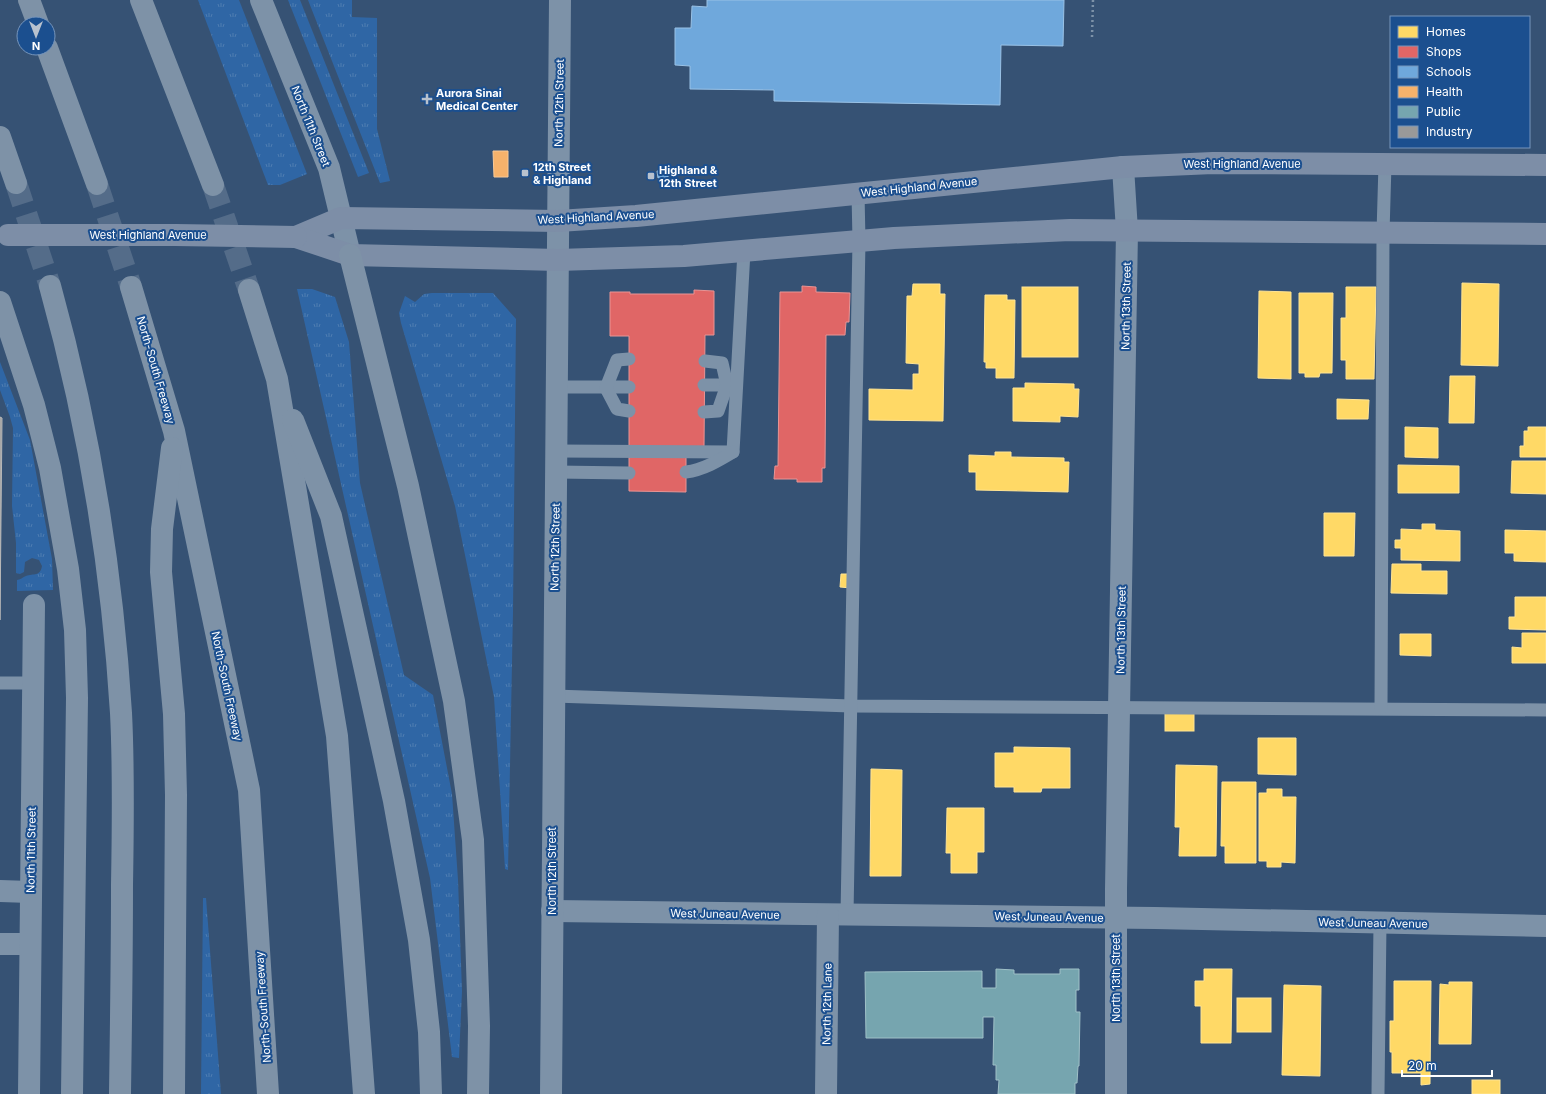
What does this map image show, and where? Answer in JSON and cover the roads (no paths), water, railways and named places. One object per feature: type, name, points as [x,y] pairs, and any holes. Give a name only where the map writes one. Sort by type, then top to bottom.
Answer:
[{"type":"highway","points":[[29,0],[35,16]]},
{"type":"highway","points":[[141,0],[213,185]]},
{"type":"highway","points":[[50,56],[97,184]]},
{"type":"highway","points":[[0,136],[16,183]]},
{"type":"highway","points":[[350,255],[408,486],[454,701],[473,840],[478,1026],[478,1094]]},
{"type":"highway","points":[[50,286],[68,350],[92,465],[107,562],[116,646],[123,771],[120,1094]]},
{"type":"highway","name":"North-South Freeway","points":[[131,287],[174,431],[249,790],[268,1094]]},
{"type":"highway","points":[[249,290],[277,379],[331,516],[394,801],[419,940],[428,1032],[431,1094]]},
{"type":"highway","points":[[0,302],[34,406],[50,468],[68,570],[75,630],[77,698],[72,1094]]},
{"type":"highway","points":[[277,379],[337,736],[364,1094]]},
{"type":"highway","points":[[174,431],[162,529],[161,572],[173,707],[176,788],[174,1094]]},
{"type":"main road","name":"West Highland Avenue","points":[[296,237],[341,218],[558,221],[636,216],[1123,167],[1213,163],[1546,165]]},
{"type":"main road","name":"West Highland Avenue","points":[[4,235],[296,237],[350,255],[558,260],[684,256],[859,241],[1070,230],[1546,234]]},
{"type":"street","name":"North 11th Street","points":[[261,0],[329,168],[350,255]]},
{"type":"street","name":"North 12th Street","points":[[551,1094],[560,0]]},
{"type":"street","name":"North 13th Street","points":[[1116,1094],[1116,918],[1127,231],[1123,167]]},
{"type":"street","name":"North 11th Street","points":[[29,1094],[34,605]]},
{"type":"street","points":[[0,891],[30,892]]},
{"type":"street","name":"West Juneau Avenue","points":[[552,911],[1116,918],[1546,926]]},
{"type":"street","name":"North 12th Lane","points":[[826,1094],[838,915]]},
{"type":"street","points":[[0,944],[30,944]]},
{"type":"lane","points":[[1381,708],[1382,233],[1385,164]]},
{"type":"lane","points":[[838,915],[851,706],[859,241],[858,193]]},
{"type":"lane","points":[[733,452],[732,385],[744,250]]},
{"type":"lane","points":[[629,359],[617,360],[606,388],[617,410],[629,410]]},
{"type":"lane","points":[[705,361],[722,363],[732,385]]},
{"type":"lane","points":[[704,385],[732,385]]},
{"type":"lane","points":[[704,412],[718,411],[732,385]]},
{"type":"lane","points":[[557,387],[629,387]]},
{"type":"lane","points":[[556,451],[733,452]]},
{"type":"lane","points":[[686,472],[694,471],[714,464],[733,452]]},
{"type":"lane","points":[[556,472],[629,473]]},
{"type":"lane","points":[[0,683],[33,683]]},
{"type":"lane","points":[[554,696],[851,706],[1120,706],[1546,710]]},
{"type":"lane","points":[[1378,1094],[1380,923]]},
{"type":"tunnel","points":[[16,183],[50,286]]},
{"type":"tunnel","points":[[97,184],[131,287]]},
{"type":"tunnel","points":[[213,185],[249,290]]},
{"type":"place","name":"Aurora Sinai Medical Center","points":[[427,99]]},
{"type":"place","name":"12th Street & Highland","points":[[525,173]]},
{"type":"place","name":"Highland & 12th Street","points":[[651,176]]}]
